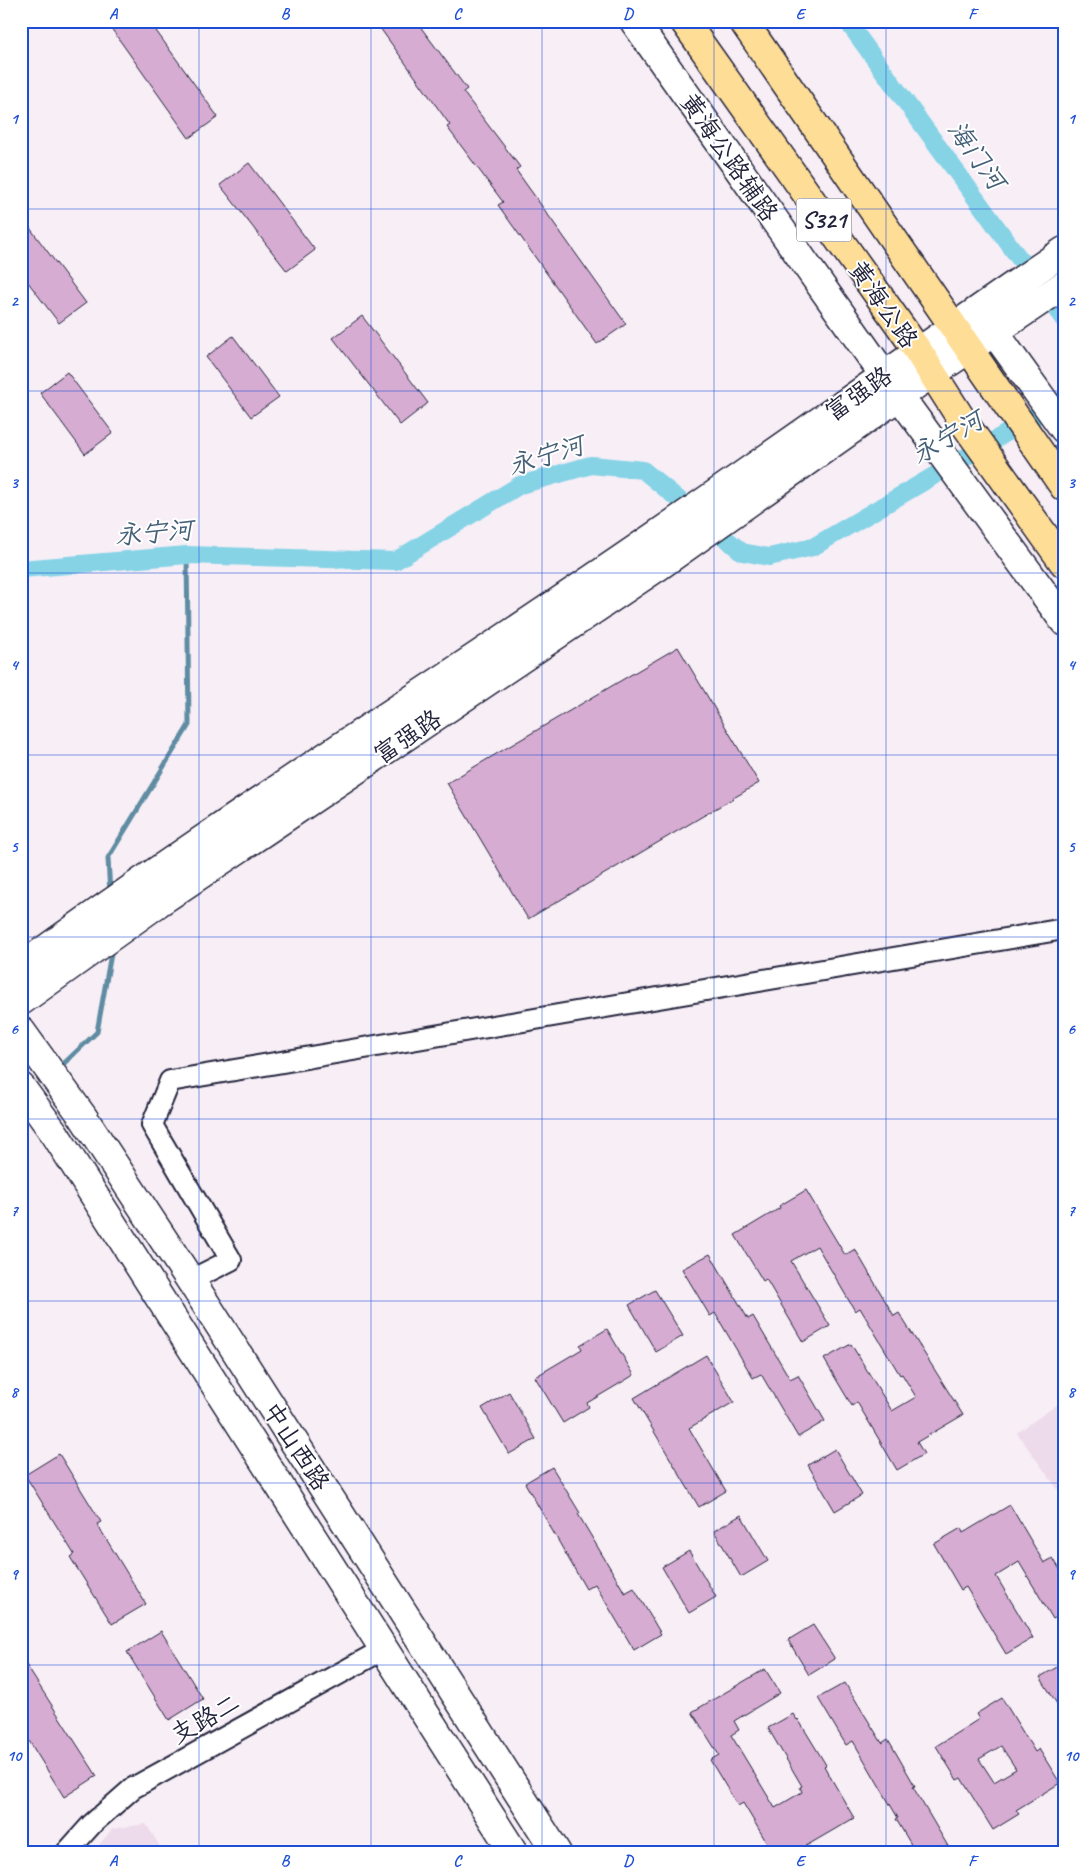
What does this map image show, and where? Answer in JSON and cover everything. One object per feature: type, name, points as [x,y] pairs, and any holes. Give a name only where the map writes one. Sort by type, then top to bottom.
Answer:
[{"type":"main road","name":"黄海公路辅路","points":[[634,21],[930,440],[1064,621]]},
{"type":"main road","name":"黄海公路","points":[[684,21],[925,362],[962,420],[1064,563]]},
{"type":"main road","name":"黄海公路","points":[[743,21],[1064,486]]},
{"type":"main road","name":"富强路","points":[[21,967],[147,878],[636,549],[736,494],[925,362],[954,326],[1062,252]]},
{"type":"main road","name":"富强路","points":[[925,362],[970,349],[1064,286]]},
{"type":"main road","points":[[954,326],[995,333],[1064,429]]},
{"type":"main road","name":"富强路","points":[[21,1001],[158,903],[656,568],[736,494]]},
{"type":"main road","name":"中山西路","points":[[26,1037],[83,1117],[191,1280],[557,1853]]},
{"type":"main road","name":"中山西路","points":[[21,1087],[55,1134],[514,1853]]},
{"type":"street","points":[[191,1280],[231,1260],[152,1125],[170,1081],[1064,929]]},
{"type":"street","name":"支路二","points":[[66,1853],[92,1824],[133,1788],[384,1649]]},
{"type":"shaded area","points":[[1064,1400],[1064,1498],[1017,1433]]},
{"type":"shaded area","points":[[146,1824],[164,1853],[93,1853],[112,1829]]},
{"type":"building","points":[[106,21],[149,21],[218,117],[189,138]]},
{"type":"building","points":[[375,21],[416,21],[467,89],[463,92],[520,167],[516,170],[626,324],[597,344],[498,205],[503,202],[447,127],[450,125]]},
{"type":"building","points":[[249,163],[315,250],[287,271],[220,185]]},
{"type":"building","points":[[21,216],[86,303],[59,323],[21,273]]},
{"type":"building","points":[[362,316],[428,403],[400,425],[333,338]]},
{"type":"building","points":[[233,336],[279,397],[251,417],[206,357]]},
{"type":"building","points":[[67,372],[113,433],[85,454],[40,393]]},
{"type":"building","points":[[678,647],[759,783],[528,919],[447,783]]},
{"type":"building","points":[[806,1190],[845,1255],[855,1249],[894,1316],[899,1313],[963,1415],[917,1442],[924,1454],[897,1470],[857,1402],[852,1406],[824,1359],[851,1344],[892,1411],[916,1397],[902,1374],[900,1375],[860,1308],[855,1311],[817,1246],[791,1261],[830,1326],[803,1342],[766,1279],[763,1281],[735,1235]]},
{"type":"building","points":[[710,1254],[748,1319],[753,1316],[790,1379],[798,1375],[825,1421],[798,1437],[761,1374],[753,1378],[715,1313],[710,1316],[682,1269]]},
{"type":"building","points":[[655,1290],[683,1336],[656,1352],[629,1305]]},
{"type":"building","points":[[607,1329],[634,1375],[587,1403],[589,1407],[563,1423],[535,1377],[582,1349],[580,1345]]},
{"type":"building","points":[[706,1355],[734,1402],[689,1428],[726,1491],[699,1507],[634,1398]]},
{"type":"building","points":[[509,1392],[536,1439],[509,1454],[482,1408]]},
{"type":"building","points":[[835,1449],[862,1495],[835,1511],[808,1465]]},
{"type":"building","points":[[59,1454],[101,1522],[97,1524],[146,1604],[112,1624],[70,1557],[74,1554],[25,1475]]},
{"type":"building","points":[[552,1467],[625,1593],[634,1588],[661,1634],[634,1650],[595,1584],[586,1589],[525,1483]]},
{"type":"building","points":[[1010,1505],[1044,1563],[1053,1558],[1064,1576],[1064,1613],[1053,1619],[1019,1562],[996,1576],[1033,1638],[1006,1654],[966,1587],[961,1590],[934,1544],[961,1528],[963,1533]]},
{"type":"building","points":[[741,1515],[768,1561],[741,1577],[714,1531]]},
{"type":"building","points":[[689,1551],[716,1597],[689,1613],[662,1567]]},
{"type":"building","points":[[813,1625],[835,1659],[809,1675],[788,1640]]},
{"type":"building","points":[[161,1631],[203,1699],[169,1720],[127,1652]]},
{"type":"building","points":[[21,1657],[97,1776],[64,1797],[21,1728]]},
{"type":"building","points":[[1064,1663],[1064,1715],[1040,1677]]},
{"type":"building","points":[[765,1669],[780,1693],[734,1721],[739,1730],[731,1735],[775,1808],[802,1792],[800,1787],[802,1786],[768,1728],[793,1714],[826,1765],[824,1766],[854,1818],[806,1846],[809,1853],[773,1853],[743,1803],[738,1806],[710,1760],[719,1755],[692,1712]]},
{"type":"building","points":[[845,1683],[882,1743],[888,1739],[915,1786],[913,1787],[952,1853],[916,1853],[853,1741],[846,1745],[818,1698]]},
{"type":"building","points":[[1002,1698],[1035,1752],[1039,1749],[1060,1783],[1016,1810],[1019,1814],[993,1830],[961,1778],[957,1780],[936,1746],[979,1719],[976,1714]],"holes":[[[1001,1746],[1016,1769],[994,1782],[979,1759]]]},
{"type":"waterway","name":"海门河","points":[[847,21],[1064,320]]},
{"type":"waterway","name":"永宁河","points":[[21,569],[187,555],[395,561],[520,485],[591,465],[643,470],[742,552],[769,557],[813,547],[1064,399]]},
{"type":"waterway","points":[[110,894],[108,858],[189,725],[187,555]]},
{"type":"waterway","points":[[58,1069],[97,1032],[112,948]]}]
